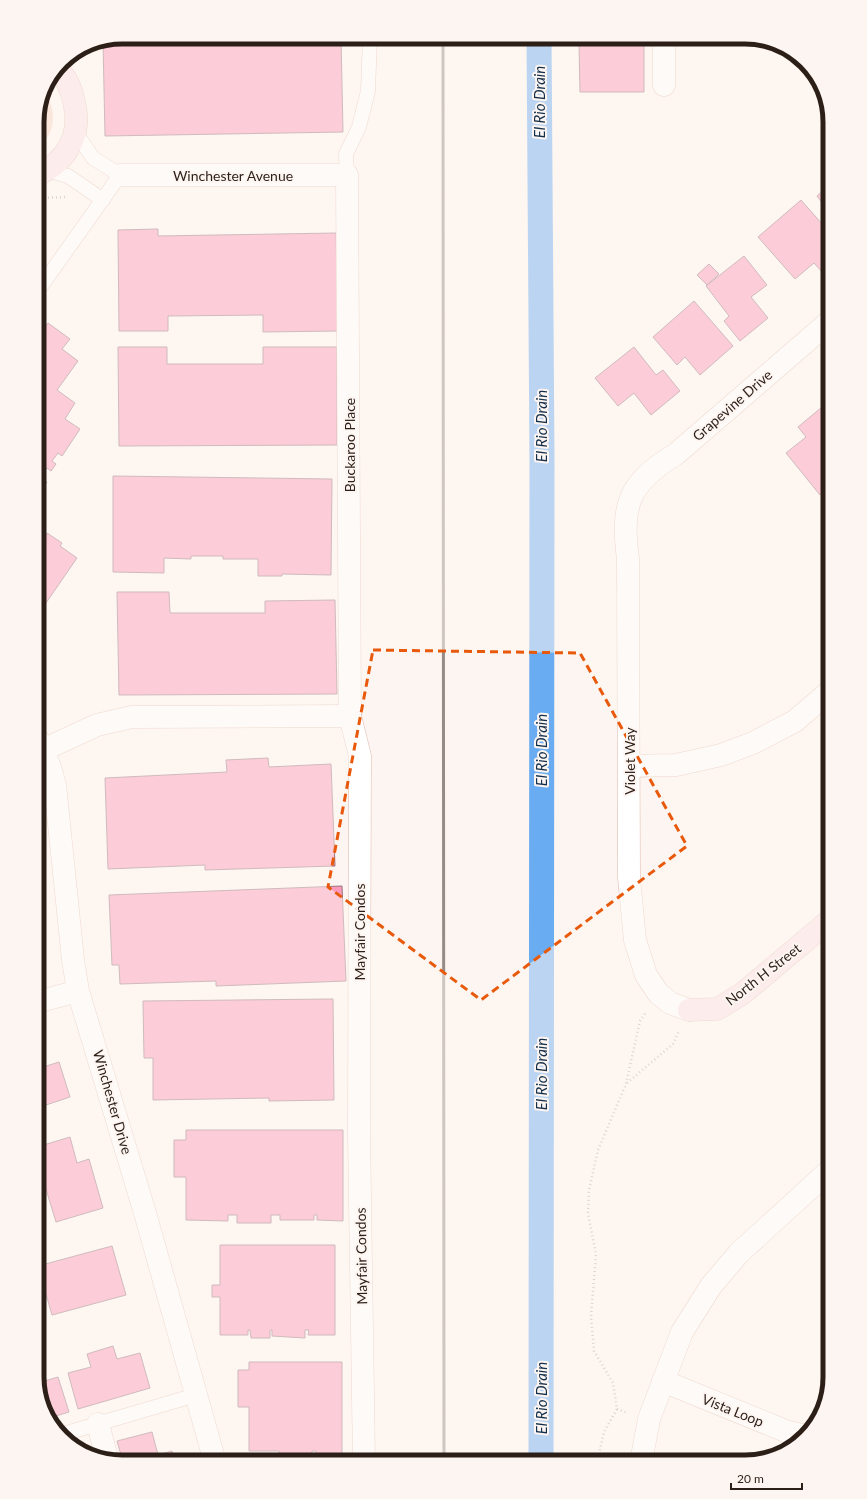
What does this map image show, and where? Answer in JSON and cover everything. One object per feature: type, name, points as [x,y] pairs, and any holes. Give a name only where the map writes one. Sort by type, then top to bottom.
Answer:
[{"type":"street","points":[[664,44],[664,85]]},
{"type":"street","points":[[44,171],[62,158],[76,133],[76,110],[73,98],[62,72]]},
{"type":"street","name":"Winchester Avenue","points":[[120,175],[347,175]]},
{"type":"street","name":"Buckaroo Place","points":[[347,175],[350,716]]},
{"type":"street","name":"Grapevine Drive","points":[[634,490],[655,468],[676,454],[823,327]]},
{"type":"street","name":"Violet Way","points":[[634,490],[627,512],[624,531],[628,559],[630,766],[629,878],[636,940],[646,975],[658,993],[670,1003],[689,1010]]},
{"type":"street","points":[[630,766],[676,765],[721,755],[754,743],[795,721],[823,697]]},
{"type":"street","points":[[44,743],[97,725],[132,717],[350,716]]},
{"type":"street","name":"Mayfair Condos","points":[[350,716],[360,756],[359,1134],[364,1455]]},
{"type":"street","name":"Winchester Drive","points":[[44,755],[55,785],[73,960],[78,991],[110,1092],[213,1455]]},
{"type":"street","name":"North H Street","points":[[689,1010],[717,1009],[742,994],[823,926]]},
{"type":"street","points":[[44,1000],[78,991]]},
{"type":"street","points":[[642,1455],[650,1419],[682,1332],[711,1286],[739,1253],[823,1176]]},
{"type":"street","name":"Vista Loop","points":[[663,1382],[788,1432],[798,1434]]},
{"type":"street","points":[[98,1424],[106,1454]]},
{"type":"lane","points":[[347,175],[346,154],[359,127],[368,90],[370,44]]},
{"type":"lane","points":[[44,282],[120,175],[93,158],[76,133]]},
{"type":"lane","points":[[44,172],[68,176],[103,200]]},
{"type":"lane","points":[[68,1433],[196,1395]]},
{"type":"path","points":[[44,199],[65,197]]},
{"type":"path","points":[[598,1455],[604,1432],[617,1409],[613,1383],[594,1351],[592,1317],[596,1254],[588,1214],[588,1190],[598,1150],[626,1084],[640,1021],[658,993]]},
{"type":"path","points":[[626,1084],[673,1044],[689,1010]]},
{"type":"highlighted area","points":[[373,650],[580,653],[687,846],[481,1000],[328,887]]},
{"type":"shaded area","points":[[48,98],[53,114],[53,121],[48,136],[44,142],[44,117]]},
{"type":"building","points":[[122,44],[341,44],[343,132],[105,136],[103,47]]},
{"type":"building","points":[[579,44],[644,44],[644,92],[580,92]]},
{"type":"building","points":[[823,191],[823,204],[817,196]]},
{"type":"building","points":[[801,200],[823,225],[823,273],[814,263],[795,279],[758,237]]},
{"type":"building","points":[[158,229],[158,236],[336,233],[338,331],[263,332],[263,315],[168,316],[168,331],[119,331],[118,230]]},
{"type":"building","points":[[744,256],[767,285],[751,297],[768,318],[740,341],[724,321],[729,316],[706,286]]},
{"type":"building","points":[[709,264],[719,274],[707,285],[697,275]]},
{"type":"building","points":[[694,301],[733,346],[700,375],[685,357],[677,365],[653,337]]},
{"type":"building","points":[[48,323],[70,339],[62,349],[78,361],[57,390],[75,403],[65,419],[80,429],[62,456],[58,453],[52,461],[56,464],[51,471],[47,468],[44,472],[44,328]]},
{"type":"building","points":[[118,347],[167,347],[167,364],[263,364],[263,347],[337,347],[337,445],[119,446]]},
{"type":"building","points":[[634,347],[656,375],[663,370],[680,391],[651,415],[634,393],[618,406],[595,378]]},
{"type":"building","points":[[822,407],[823,408],[823,493],[820,495],[786,453],[806,437],[798,427]]},
{"type":"building","points":[[113,476],[332,479],[331,575],[282,574],[282,576],[258,576],[258,559],[223,559],[223,556],[191,556],[191,559],[164,558],[164,573],[113,572]]},
{"type":"building","points":[[44,480],[47,482],[44,486]]},
{"type":"building","points":[[47,533],[62,543],[60,546],[77,558],[44,606],[44,535],[46,537]]},
{"type":"building","points":[[117,592],[169,592],[170,613],[265,613],[265,601],[335,600],[337,694],[119,695]]},
{"type":"building","points":[[268,758],[269,767],[331,764],[335,866],[205,870],[205,865],[108,869],[105,778],[227,772],[226,760]]},
{"type":"building","points":[[342,886],[346,981],[216,986],[216,981],[120,984],[119,965],[112,965],[109,895]]},
{"type":"building","points":[[333,999],[334,1100],[269,1101],[269,1098],[153,1100],[153,1058],[144,1058],[143,1001]]},
{"type":"building","points":[[59,1062],[70,1097],[44,1106],[44,1067]]},
{"type":"building","points":[[186,1130],[343,1130],[343,1221],[317,1220],[317,1215],[314,1215],[314,1220],[280,1220],[280,1215],[271,1215],[271,1223],[237,1223],[237,1215],[228,1215],[228,1221],[186,1220],[186,1177],[174,1177],[174,1140],[186,1140]]},
{"type":"building","points":[[70,1137],[77,1163],[89,1159],[103,1208],[56,1222],[44,1183],[44,1145]]},
{"type":"building","points":[[220,1245],[335,1245],[335,1335],[308,1335],[309,1330],[305,1330],[305,1338],[272,1336],[272,1330],[270,1330],[270,1338],[251,1338],[250,1330],[248,1330],[248,1335],[220,1335],[220,1297],[212,1297],[212,1285],[220,1285]]},
{"type":"building","points":[[112,1246],[126,1295],[52,1315],[44,1287],[44,1264]]},
{"type":"building","points":[[113,1346],[117,1359],[140,1353],[150,1388],[78,1409],[68,1373],[91,1367],[87,1354]]},
{"type":"building","points":[[249,1362],[342,1362],[342,1455],[316,1455],[316,1451],[312,1451],[312,1455],[280,1455],[279,1451],[249,1451],[249,1407],[238,1407],[238,1370],[249,1370]]},
{"type":"building","points":[[58,1377],[69,1412],[55,1416],[45,1392],[44,1381]]},
{"type":"building","points":[[152,1432],[158,1455],[121,1455],[117,1441]]},
{"type":"building","points":[[172,1451],[173,1455],[158,1455]]},
{"type":"waterway","name":"El Rio Drain","points":[[539,44],[542,461],[541,1455]]},
{"type":"railway","points":[[443,44],[444,1455]]}]
